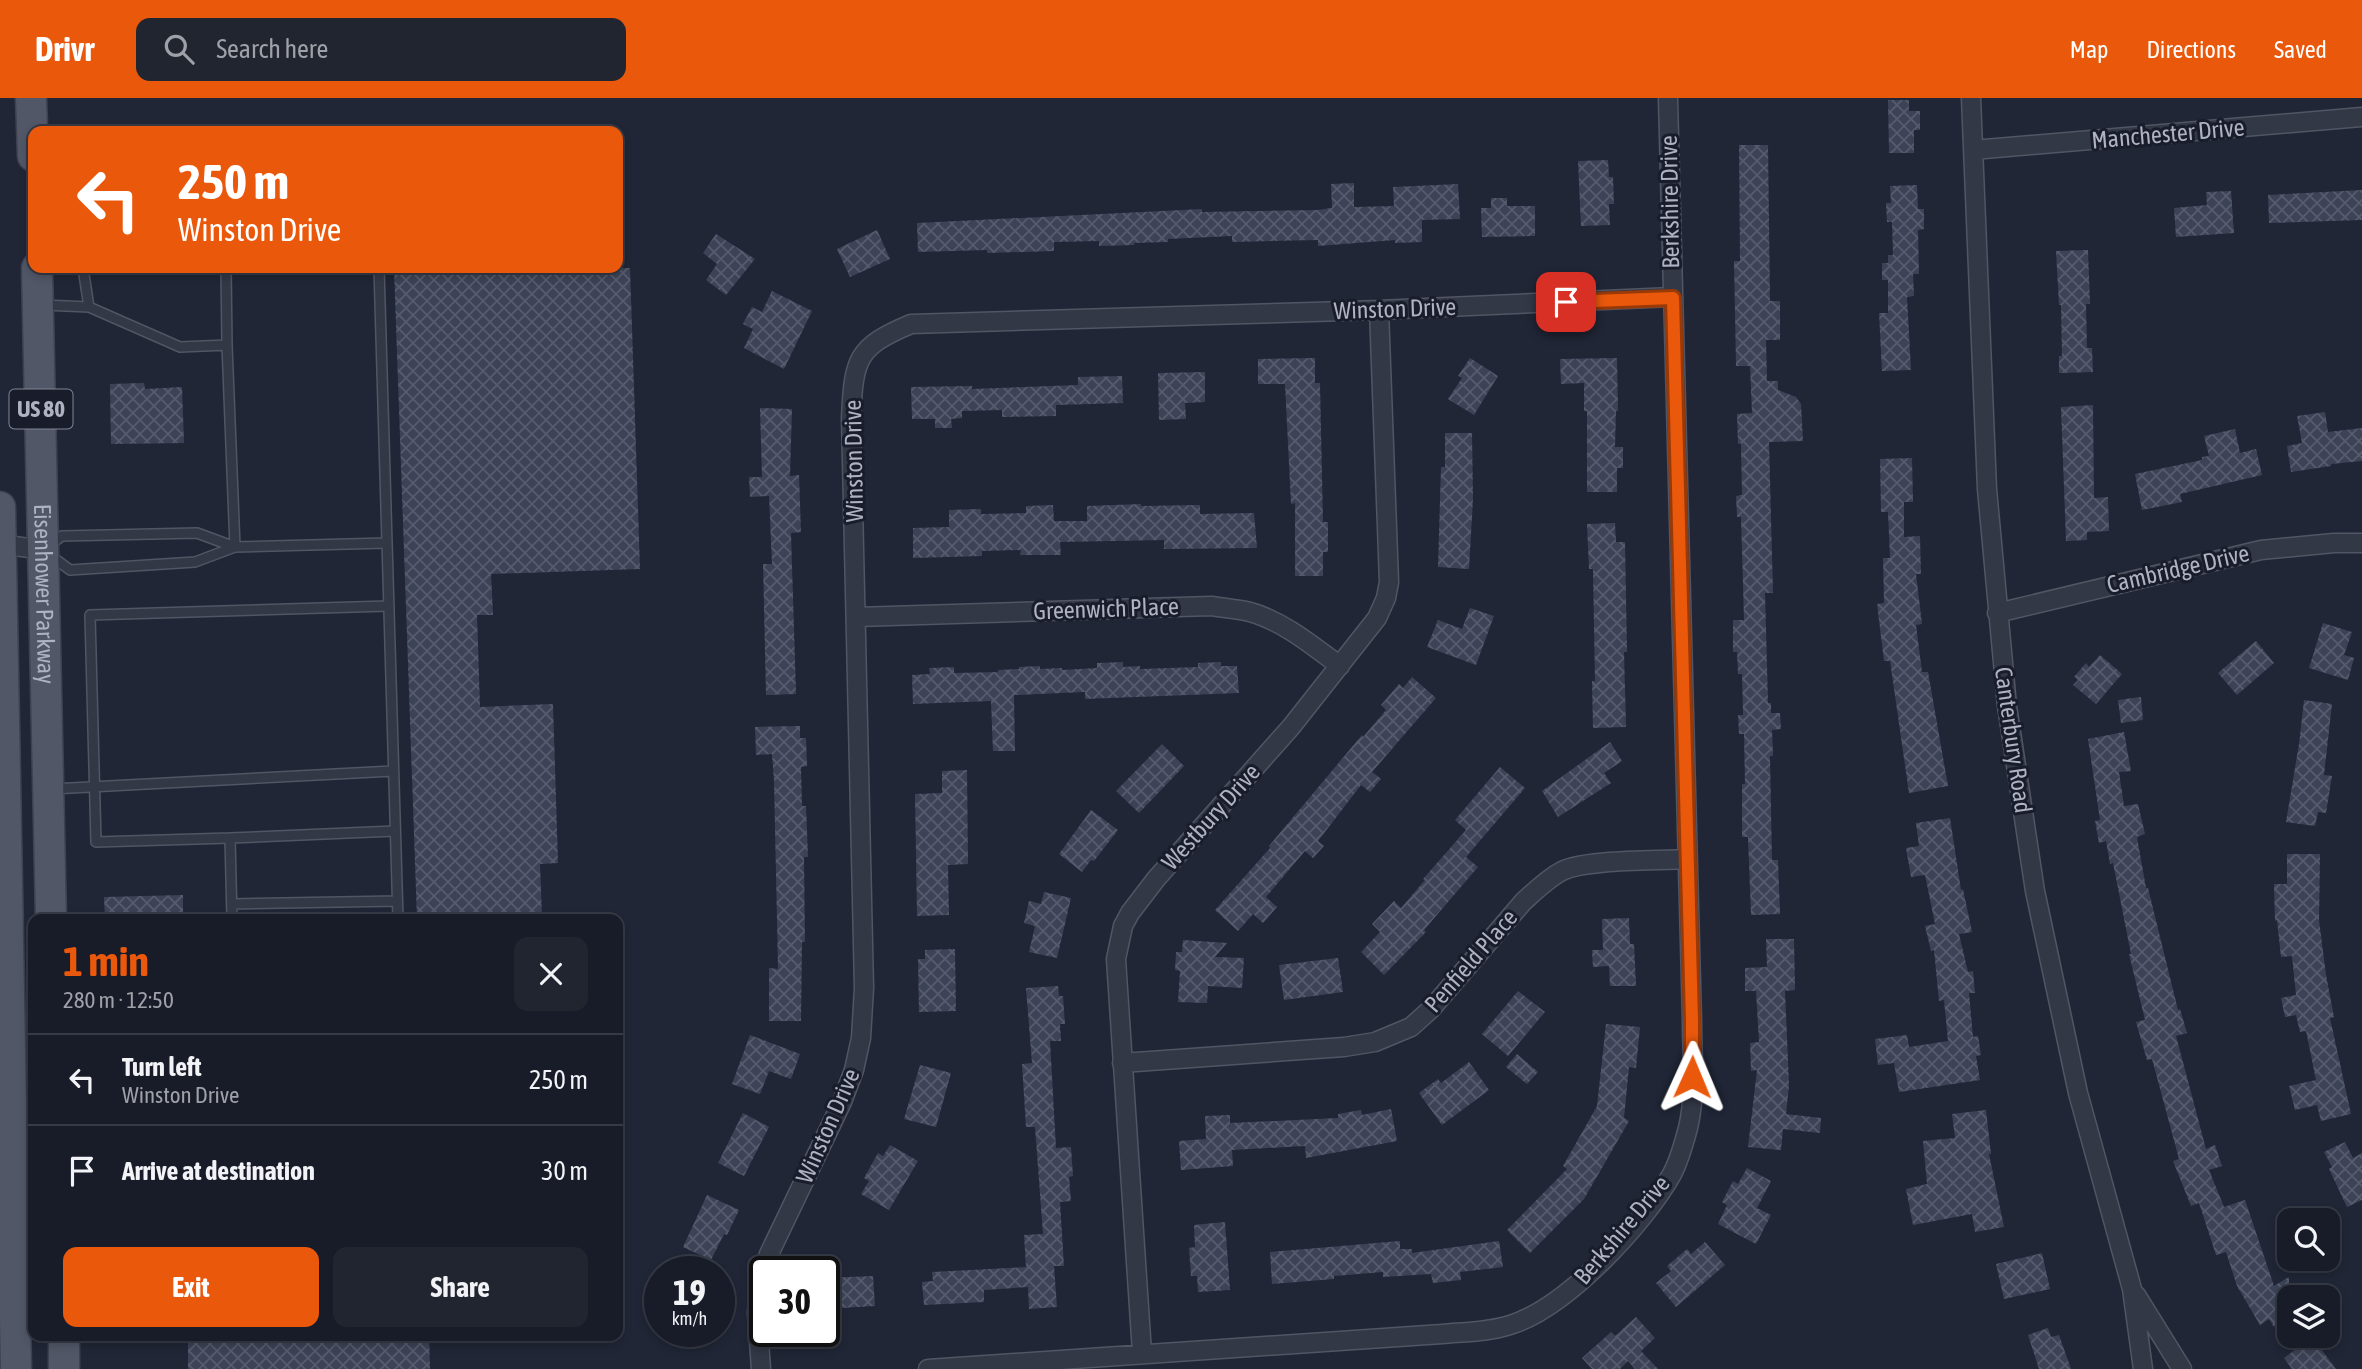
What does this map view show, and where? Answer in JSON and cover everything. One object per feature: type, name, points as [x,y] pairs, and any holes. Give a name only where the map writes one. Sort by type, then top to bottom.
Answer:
[{"type":"main road","points":[[32,98],[32,126]]},
{"type":"main road","name":"Eisenhower Parkway","points":[[37,273],[51,914]]},
{"type":"main road","name":"Eisenhower Parkway","points":[[0,507],[5,1071],[16,1369]]},
{"type":"main road","points":[[64,1341],[64,1369]]},
{"type":"street","name":"Berkshire Drive","points":[[928,1369],[1441,1335],[1510,1325],[1545,1309],[1576,1287],[1642,1215],[1672,1173],[1688,1128],[1691,1105],[1692,1021],[1668,98]]},
{"type":"street","name":"Canterbury Road","points":[[1971,98],[1987,489],[2007,706],[2035,891],[2078,1093],[2132,1289],[2143,1369]]},
{"type":"street","name":"Manchester Drive","points":[[1973,150],[2362,117]]},
{"type":"street","name":"Winston Drive","points":[[761,1369],[757,1313],[760,1282],[842,1102],[854,1070],[861,1038],[864,988],[852,416],[853,374],[863,354],[884,335],[911,324],[1673,298]]},
{"type":"street","name":"Westbury Drive","points":[[1142,1353],[1116,959],[1123,926],[1156,879],[1291,727],[1340,666],[1377,618],[1386,598],[1389,582],[1379,310]]},
{"type":"street","name":"Cambridge Drive","points":[[1997,613],[2261,550],[2362,543]]},
{"type":"street","points":[[1,544],[43,550]]},
{"type":"street","name":"Greenwich Place","points":[[857,617],[1211,606],[1251,612],[1268,619],[1302,637],[1340,666]]},
{"type":"street","name":"Penfield Place","points":[[1122,1063],[1344,1047],[1375,1042],[1411,1027],[1431,1009],[1523,902],[1562,871],[1581,865],[1687,859]]},
{"type":"street","points":[[2132,1289],[2182,1369]]},
{"type":"lane","points":[[84,273],[89,307]]},
{"type":"lane","points":[[226,273],[235,547]]},
{"type":"lane","points":[[379,273],[398,914]]},
{"type":"lane","points":[[38,305],[89,307],[180,347],[227,345]]},
{"type":"lane","points":[[235,547],[197,533],[62,536],[43,550],[70,570],[195,562],[235,547],[386,543]]},
{"type":"lane","points":[[388,606],[90,615],[94,788],[96,842],[395,831]]},
{"type":"lane","points":[[47,789],[393,771]]},
{"type":"lane","points":[[230,838],[232,914]]},
{"type":"lane","points":[[232,904],[397,901]]},
{"type":"building","points":[[1888,100],[1909,100],[1909,111],[1920,111],[1920,130],[1914,130],[1914,153],[1889,153]]},
{"type":"building","points":[[1739,145],[1768,145],[1770,301],[1780,301],[1780,340],[1766,340],[1767,381],[1778,381],[1778,390],[1796,397],[1801,404],[1803,441],[1769,442],[1773,593],[1765,593],[1768,703],[1771,703],[1771,713],[1780,713],[1781,729],[1772,730],[1773,756],[1770,756],[1772,860],[1778,860],[1780,914],[1751,915],[1748,837],[1742,837],[1744,734],[1739,734],[1738,715],[1743,715],[1742,674],[1738,674],[1737,652],[1733,652],[1733,620],[1744,620],[1741,517],[1737,517],[1736,496],[1742,495],[1741,443],[1738,444],[1737,414],[1752,413],[1750,366],[1736,366],[1734,261],[1740,261]]},
{"type":"building","points":[[1608,160],[1609,177],[1613,177],[1614,204],[1609,204],[1610,225],[1581,226],[1578,161]]},
{"type":"building","points":[[1354,183],[1354,207],[1394,206],[1393,187],[1458,184],[1460,219],[1422,220],[1422,242],[1395,243],[1395,240],[1318,246],[1318,240],[1232,242],[1232,236],[1168,239],[1168,242],[1134,245],[1099,246],[1099,241],[1054,242],[1054,251],[918,252],[917,223],[1202,209],[1202,212],[1317,210],[1332,208],[1331,184]]},
{"type":"building","points":[[1917,185],[1918,209],[1924,209],[1924,229],[1918,230],[1919,274],[1913,274],[1914,296],[1907,297],[1911,370],[1882,371],[1879,313],[1888,313],[1888,280],[1882,280],[1882,263],[1888,263],[1888,255],[1893,255],[1892,222],[1887,222],[1886,203],[1891,203],[1890,186]]},
{"type":"building","points":[[2362,190],[2362,220],[2269,223],[2268,195]]},
{"type":"building","points":[[2231,191],[2234,233],[2176,237],[2174,208],[2207,205],[2206,192]]},
{"type":"building","points":[[1491,198],[1507,198],[1507,206],[1535,206],[1535,236],[1482,237],[1481,208],[1491,208]]},
{"type":"building","points":[[877,230],[890,259],[850,277],[837,249]]},
{"type":"building","points":[[716,234],[755,259],[726,295],[706,280],[717,264],[703,253]]},
{"type":"building","points":[[2088,250],[2090,304],[2086,304],[2087,348],[2092,348],[2093,372],[2059,373],[2059,356],[2062,356],[2061,305],[2056,251]]},
{"type":"building","points":[[623,268],[630,268],[640,569],[491,574],[493,615],[477,615],[480,707],[553,704],[558,863],[540,864],[542,914],[417,914],[394,273],[623,273]]},
{"type":"building","points":[[772,291],[812,311],[784,369],[744,348],[753,329],[743,324],[752,307],[762,312]]},
{"type":"building","points":[[1315,358],[1315,383],[1320,383],[1323,522],[1328,522],[1328,552],[1323,552],[1323,576],[1295,576],[1295,503],[1291,504],[1285,384],[1258,384],[1258,359]]},
{"type":"building","points":[[1470,358],[1498,376],[1474,415],[1448,399],[1462,378],[1458,376]]},
{"type":"building","points":[[1617,358],[1618,411],[1615,447],[1623,447],[1623,468],[1617,468],[1617,492],[1587,492],[1587,411],[1584,411],[1584,383],[1561,384],[1560,359]]},
{"type":"building","points":[[1205,372],[1205,402],[1185,403],[1186,419],[1159,420],[1158,373]]},
{"type":"building","points":[[1122,376],[1123,403],[1056,405],[1056,416],[1002,417],[1002,410],[962,411],[962,418],[951,419],[952,428],[935,428],[935,419],[912,419],[911,387],[972,386],[972,389],[1078,385],[1078,377]]},
{"type":"building","points":[[144,383],[145,389],[182,387],[184,443],[111,444],[110,384]]},
{"type":"building","points":[[2093,405],[2094,498],[2108,497],[2109,531],[2087,532],[2087,540],[2066,541],[2061,407]]},
{"type":"building","points":[[760,408],[792,409],[790,476],[799,475],[801,532],[791,533],[796,694],[766,695],[763,564],[772,564],[769,496],[750,497],[749,477],[762,477]]},
{"type":"building","points":[[2325,412],[2328,432],[2362,428],[2362,461],[2291,472],[2287,446],[2302,443],[2297,416]]},
{"type":"building","points":[[2235,429],[2240,453],[2256,449],[2262,475],[2180,494],[2182,502],[2142,510],[2135,474],[2202,460],[2202,457],[2209,456],[2204,436]]},
{"type":"building","points":[[1445,433],[1472,433],[1473,499],[1469,569],[1438,567],[1441,467],[1445,467]]},
{"type":"building","points":[[1912,458],[1913,502],[1904,502],[1904,537],[1920,536],[1921,574],[1916,574],[1922,624],[1916,625],[1922,672],[1928,672],[1948,786],[1909,793],[1890,661],[1884,661],[1877,604],[1884,603],[1883,558],[1890,558],[1888,512],[1881,512],[1880,459]]},
{"type":"building","points":[[1053,505],[1054,521],[1087,521],[1087,506],[1200,505],[1200,514],[1254,513],[1257,548],[1164,549],[1164,540],[1060,542],[1061,555],[1020,555],[1021,550],[982,551],[982,556],[913,558],[913,528],[949,527],[949,510],[981,509],[981,514],[1026,513],[1026,506]]},
{"type":"building","points":[[1615,523],[1616,542],[1625,542],[1626,727],[1593,728],[1593,569],[1589,569],[1587,524]]},
{"type":"building","points":[[1470,608],[1494,616],[1476,665],[1427,647],[1438,620],[1462,629]]},
{"type":"building","points":[[2323,623],[2352,632],[2344,655],[2354,658],[2348,680],[2309,668]]},
{"type":"building","points":[[2256,641],[2274,663],[2237,695],[2218,673]]},
{"type":"building","points":[[2100,655],[2122,674],[2096,704],[2073,685],[2078,680],[2074,677],[2086,663],[2089,667]]},
{"type":"building","points":[[1123,662],[1123,667],[1140,666],[1140,669],[1198,667],[1198,663],[1221,662],[1221,666],[1237,666],[1239,693],[1085,699],[1085,692],[1014,695],[1015,751],[993,751],[991,701],[913,704],[912,675],[930,674],[929,668],[954,667],[954,673],[998,672],[1040,666],[1040,669],[1062,670],[1097,668],[1097,663]]},
{"type":"building","points":[[1412,677],[1436,698],[1372,772],[1381,779],[1370,792],[1361,785],[1318,841],[1324,846],[1313,858],[1305,851],[1266,897],[1277,907],[1263,923],[1253,914],[1238,931],[1215,910],[1386,710],[1381,705],[1399,684],[1403,688]]},
{"type":"building","points":[[2141,697],[2143,720],[2121,723],[2118,700]]},
{"type":"building","points":[[2304,700],[2332,704],[2324,775],[2332,776],[2326,813],[2318,812],[2315,826],[2286,822]]},
{"type":"building","points":[[800,726],[800,738],[806,738],[807,766],[801,767],[808,857],[804,857],[805,942],[802,942],[801,1021],[769,1021],[769,968],[778,969],[774,780],[772,754],[756,755],[755,727]]},
{"type":"building","points":[[2124,732],[2131,771],[2119,772],[2124,806],[2138,804],[2145,834],[2137,837],[2146,888],[2178,1010],[2180,1009],[2187,1033],[2176,1036],[2206,1149],[2215,1145],[2222,1166],[2209,1170],[2224,1207],[2245,1200],[2274,1286],[2289,1277],[2289,1285],[2277,1285],[2277,1325],[2274,1327],[2269,1319],[2260,1325],[2237,1286],[2226,1252],[2216,1255],[2199,1203],[2191,1206],[2173,1161],[2179,1159],[2152,1059],[2147,1060],[2136,1022],[2145,1020],[2129,954],[2113,863],[2110,864],[2106,841],[2099,843],[2095,821],[2100,820],[2088,739]]},
{"type":"building","points":[[1610,742],[1622,761],[1604,773],[1611,783],[1558,817],[1542,791]]},
{"type":"building","points":[[1162,744],[1184,766],[1139,813],[1116,791]]},
{"type":"building","points":[[1500,767],[1525,788],[1466,857],[1478,867],[1424,930],[1426,932],[1384,975],[1361,952],[1380,932],[1372,924],[1394,901],[1401,908],[1466,830],[1455,820]]},
{"type":"building","points":[[967,770],[968,864],[948,865],[949,915],[917,916],[915,794],[942,793],[942,771]]},
{"type":"building","points":[[1091,810],[1118,830],[1082,872],[1059,854]]},
{"type":"building","points":[[1950,818],[1961,890],[1963,889],[1972,932],[1959,934],[1968,972],[1973,971],[1975,993],[1969,993],[1973,1037],[1978,1036],[1981,1055],[1976,1056],[1980,1080],[1899,1092],[1894,1063],[1878,1065],[1875,1039],[1907,1035],[1909,1047],[1948,1041],[1944,1000],[1939,1001],[1934,950],[1931,951],[1925,926],[1935,924],[1925,875],[1911,877],[1906,848],[1919,846],[1916,823]]},
{"type":"building","points":[[2287,854],[2320,854],[2319,920],[2334,1017],[2330,1018],[2351,1114],[2321,1121],[2317,1105],[2295,1110],[2289,1086],[2316,1080],[2306,1031],[2300,1032],[2296,1015],[2285,1017],[2281,998],[2296,995],[2292,956],[2281,957],[2277,920],[2275,921],[2274,884],[2287,884]]},
{"type":"building","points":[[1044,892],[1071,898],[1057,958],[1029,952],[1035,926],[1024,923],[1029,901],[1041,904]]},
{"type":"building","points":[[183,895],[183,914],[105,914],[104,897]]},
{"type":"building","points":[[1629,918],[1630,944],[1634,944],[1636,986],[1610,986],[1609,966],[1593,967],[1592,950],[1603,950],[1602,919]]},
{"type":"building","points":[[1766,939],[1794,939],[1795,990],[1785,991],[1789,1085],[1786,1114],[1821,1118],[1820,1133],[1783,1129],[1781,1150],[1748,1147],[1757,1070],[1751,1071],[1750,1043],[1759,1042],[1756,991],[1745,991],[1745,968],[1767,967]]},
{"type":"building","points":[[1183,940],[1227,943],[1215,957],[1244,958],[1242,988],[1208,986],[1207,1003],[1178,1002],[1180,971],[1175,970],[1176,952],[1182,952]]},
{"type":"building","points":[[955,949],[956,1011],[919,1012],[918,959],[925,959],[925,950]]},
{"type":"building","points":[[1338,958],[1343,992],[1284,1000],[1279,965]]},
{"type":"building","points":[[1058,986],[1059,996],[1063,996],[1065,1024],[1060,1024],[1061,1041],[1050,1041],[1056,1148],[1071,1147],[1073,1176],[1069,1177],[1071,1201],[1060,1202],[1064,1266],[1054,1266],[1057,1307],[1029,1309],[1028,1287],[984,1290],[984,1302],[924,1305],[922,1282],[933,1281],[932,1272],[1026,1267],[1024,1235],[1043,1234],[1035,1127],[1026,1127],[1022,1064],[1032,1063],[1026,988]]},
{"type":"building","points":[[1518,991],[1545,1012],[1508,1056],[1482,1034]]},
{"type":"building","points":[[1606,1024],[1640,1027],[1636,1068],[1629,1067],[1624,1118],[1629,1121],[1584,1199],[1530,1253],[1507,1230],[1567,1169],[1563,1166],[1597,1106]]},
{"type":"building","points":[[750,1035],[800,1054],[791,1079],[769,1071],[760,1094],[732,1084]]},
{"type":"building","points":[[1517,1054],[1538,1072],[1527,1084],[1506,1067]]},
{"type":"building","points":[[1469,1062],[1489,1090],[1442,1125],[1419,1093],[1438,1079],[1441,1083]]},
{"type":"building","points":[[920,1065],[951,1073],[936,1127],[904,1119]]},
{"type":"building","points":[[1391,1109],[1397,1141],[1306,1158],[1305,1146],[1232,1150],[1233,1166],[1181,1170],[1179,1141],[1206,1139],[1205,1116],[1230,1115],[1230,1123],[1338,1118],[1338,1114],[1361,1110],[1362,1115]]},
{"type":"building","points":[[1986,1110],[1989,1154],[2004,1227],[1975,1232],[1972,1214],[1913,1225],[1906,1189],[1927,1184],[1923,1141],[1955,1138],[1952,1114]]},
{"type":"building","points":[[743,1113],[769,1127],[744,1176],[718,1163]]},
{"type":"building","points":[[2345,1142],[2353,1158],[2362,1153],[2362,1200],[2347,1207],[2324,1152]]},
{"type":"building","points":[[890,1145],[918,1161],[889,1210],[861,1194],[869,1181],[864,1178],[878,1153],[883,1156]]},
{"type":"building","points":[[1747,1168],[1771,1181],[1757,1208],[1771,1215],[1756,1244],[1718,1224],[1727,1205],[1722,1202],[1733,1181],[1738,1184]]},
{"type":"building","points":[[707,1195],[739,1210],[713,1256],[702,1256],[683,1247]]},
{"type":"building","points":[[1225,1222],[1230,1290],[1198,1292],[1197,1276],[1191,1276],[1189,1248],[1195,1247],[1194,1225]]},
{"type":"building","points":[[1400,1241],[1400,1249],[1412,1249],[1412,1253],[1499,1241],[1503,1267],[1460,1272],[1461,1280],[1433,1283],[1431,1274],[1383,1277],[1383,1272],[1272,1284],[1270,1252]]},
{"type":"building","points":[[1705,1242],[1725,1265],[1676,1307],[1656,1283],[1671,1271],[1667,1266],[1687,1249],[1691,1254]]},
{"type":"building","points":[[2042,1253],[2050,1289],[2004,1299],[1996,1264]]},
{"type":"building","points":[[873,1276],[875,1306],[840,1308],[840,1277]]},
{"type":"building","points":[[1636,1317],[1655,1338],[1641,1351],[1658,1369],[1635,1369],[1628,1361],[1620,1369],[1592,1369],[1582,1358],[1611,1332],[1615,1336]]},
{"type":"building","points":[[2048,1328],[2051,1337],[2059,1335],[2071,1369],[2039,1369],[2028,1335]]},
{"type":"building","points":[[188,1341],[429,1341],[430,1369],[188,1369]]},
{"type":"building","points":[[2297,1348],[2320,1348],[2336,1369],[2292,1369],[2284,1358]]},
{"type":"route","points":[[1566,302],[1673,298],[1692,1077]]}]
